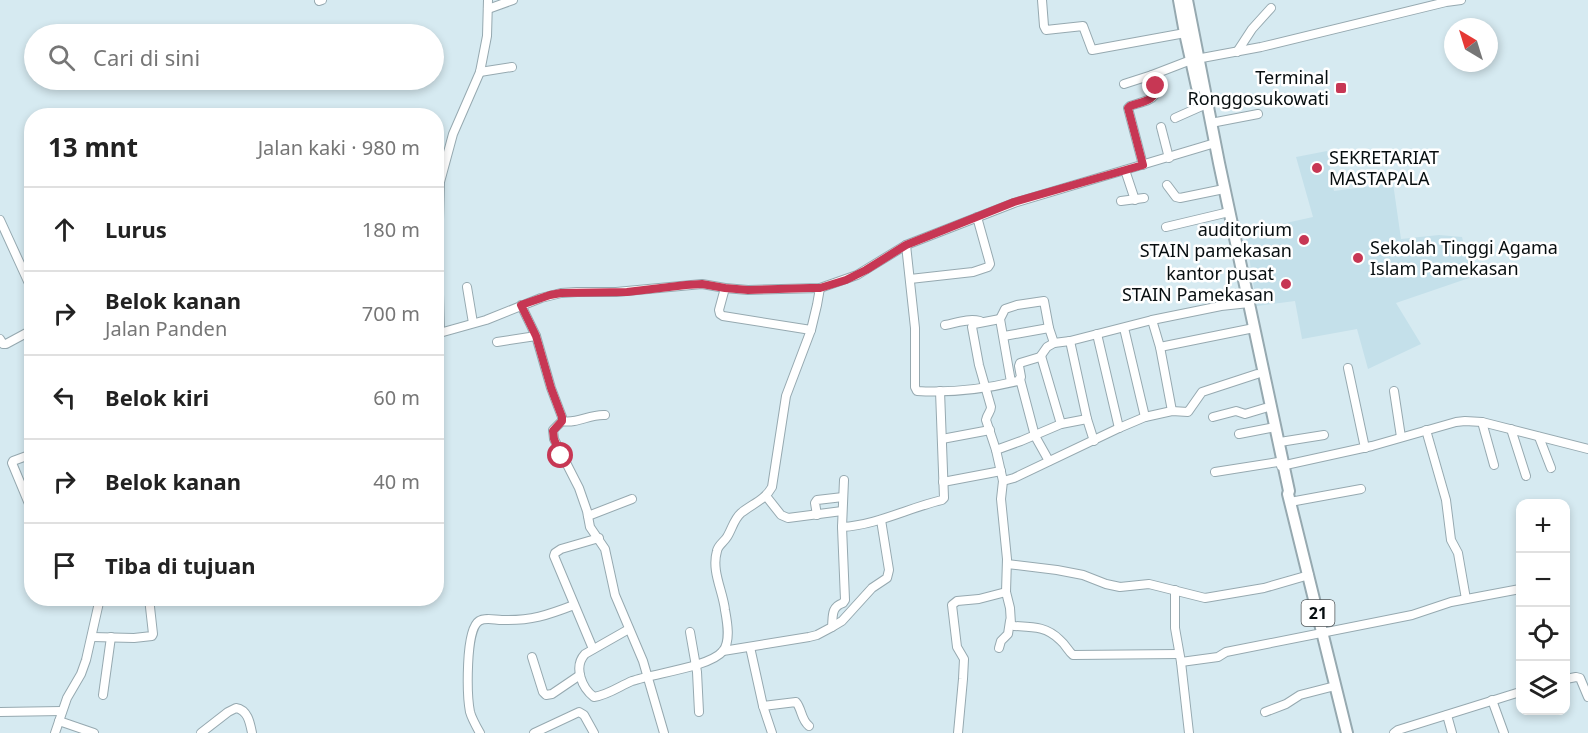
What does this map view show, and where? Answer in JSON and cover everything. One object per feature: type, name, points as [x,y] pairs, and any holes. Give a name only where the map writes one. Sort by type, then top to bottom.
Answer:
[{"type":"highway","name":"21","points":[[1179,0],[1185,33],[1195,60],[1211,123],[1219,190],[1226,213]]},
{"type":"highway","name":"21","points":[[1187,0],[1202,106],[1251,329],[1280,442],[1281,465]]},
{"type":"highway","name":"21","points":[[1251,329],[1257,375],[1347,733]]},
{"type":"street","points":[[444,163],[453,134],[480,72],[487,36],[488,0]]},
{"type":"street","points":[[488,9],[513,0]]},
{"type":"street","points":[[1042,0],[1046,30],[1083,26],[1092,50],[1185,33]]},
{"type":"street","points":[[1124,84],[1195,60],[1461,0]]},
{"type":"street","points":[[1237,52],[1252,29],[1271,8]]},
{"type":"street","points":[[480,72],[512,67]]},
{"type":"street","points":[[1143,165],[1128,108],[1149,100],[1155,95],[1157,92],[1152,75]]},
{"type":"street","points":[[1174,118],[1202,106]]},
{"type":"street","points":[[1211,123],[1258,114]]},
{"type":"street","points":[[1161,127],[1169,158]]},
{"type":"street","points":[[444,331],[550,295],[569,292],[616,292],[702,284],[748,290],[820,288],[857,275],[906,245],[1014,202],[1212,144]]},
{"type":"street","points":[[1125,170],[1135,200]]},
{"type":"street","points":[[1167,185],[1178,198],[1219,190]]},
{"type":"street","points":[[1121,201],[1144,198]]},
{"type":"street","points":[[1166,227],[1226,213]]},
{"type":"street","points":[[910,279],[973,272],[988,267],[990,264],[977,217]]},
{"type":"street","points":[[0,220],[24,272]]},
{"type":"street","points":[[906,245],[915,328],[915,389],[919,392],[985,388],[1020,379]]},
{"type":"street","points":[[467,287],[473,323]]},
{"type":"street","points":[[725,288],[719,310],[723,316],[811,330]]},
{"type":"street","points":[[723,651],[727,642],[727,627],[725,605],[716,569],[717,550],[739,515],[766,496],[772,487],[788,389],[811,330],[820,288]]},
{"type":"street","points":[[1011,382],[1000,319],[1003,311],[1007,308],[1044,301],[1048,328],[1054,342]]},
{"type":"street","points":[[1049,461],[1035,436],[1020,379],[1021,362],[1039,358],[1045,348],[1054,342],[1070,341],[1152,320],[1245,303]]},
{"type":"street","points":[[521,305],[536,336],[562,421]]},
{"type":"street","points":[[945,325],[975,319],[984,322]]},
{"type":"street","points":[[999,648],[1001,641],[1008,634],[1010,621],[1006,592],[1007,564],[1001,499],[1003,481],[987,417],[991,409],[972,327],[974,324],[1000,319]]},
{"type":"street","points":[[1152,320],[1160,347],[1172,411]]},
{"type":"street","points":[[1004,336],[1048,328]]},
{"type":"street","points":[[1124,328],[1145,417]]},
{"type":"street","points":[[1160,347],[1251,329]]},
{"type":"street","points":[[0,339],[3,344],[6,344],[24,334]]},
{"type":"street","points":[[1097,334],[1119,428]]},
{"type":"street","points":[[497,342],[536,336]]},
{"type":"street","points":[[1070,341],[1094,441]]},
{"type":"street","points":[[1041,356],[1061,424]]},
{"type":"street","points":[[1348,368],[1365,448]]},
{"type":"street","points":[[1003,481],[1145,417],[1172,411],[1188,411],[1202,392],[1257,375]]},
{"type":"street","points":[[842,527],[859,526],[881,520],[944,498],[940,391]]},
{"type":"street","points":[[1394,391],[1401,437]]},
{"type":"street","points":[[1213,417],[1236,411],[1245,414],[1265,408]]},
{"type":"street","points":[[562,421],[571,423],[590,416],[605,416]]},
{"type":"street","points":[[996,450],[1061,424],[1087,419]]},
{"type":"street","points":[[1215,472],[1281,465],[1365,448],[1465,420],[1482,422],[1588,449]]},
{"type":"street","points":[[562,421],[553,430],[554,439],[579,488],[590,527],[600,538],[605,549],[614,590],[648,676],[664,733]]},
{"type":"street","points":[[1482,422],[1494,465]]},
{"type":"street","points":[[1239,434],[1270,428]]},
{"type":"street","points":[[1511,429],[1526,476]]},
{"type":"street","points":[[942,439],[990,430]]},
{"type":"street","points":[[1426,430],[1446,500],[1451,540],[1457,552],[1466,599]]},
{"type":"street","points":[[1280,442],[1324,435]]},
{"type":"street","points":[[1539,437],[1551,468]]},
{"type":"street","points":[[24,457],[13,461],[12,464],[24,492]]},
{"type":"street","points":[[943,482],[1001,471]]},
{"type":"street","points":[[832,627],[834,608],[845,600],[842,527],[844,480]]},
{"type":"street","points":[[1289,498],[1361,489]]},
{"type":"street","points":[[766,496],[784,517],[842,511]]},
{"type":"street","points":[[817,515],[815,503],[817,500],[843,497]]},
{"type":"street","points":[[588,516],[632,499]]},
{"type":"street","points":[[629,629],[581,658],[578,667],[580,675],[587,690],[594,697],[648,676],[696,665],[710,660],[723,651],[817,635],[842,621],[868,593],[885,581],[889,570],[881,520]]},
{"type":"street","points":[[593,650],[554,554],[561,549],[600,538]]},
{"type":"street","points":[[1007,564],[1083,575],[1120,587],[1144,583],[1205,598],[1264,588],[1309,575]]},
{"type":"street","points":[[1174,590],[1175,628],[1189,733]]},
{"type":"street","points":[[1010,621],[1014,626],[1038,627],[1053,634],[1073,655],[1218,657],[1226,652],[1412,615],[1451,602],[1516,590]]},
{"type":"street","points":[[958,733],[964,659],[957,647],[952,605],[957,601],[979,599],[1006,592]]},
{"type":"street","points":[[480,733],[470,712],[469,699],[470,642],[477,623],[483,619],[519,621],[545,617],[574,605]]},
{"type":"street","points":[[46,733],[55,733],[67,698],[83,669],[93,637],[99,606]]},
{"type":"street","points":[[93,637],[152,636],[150,606]]},
{"type":"street","points":[[690,632],[699,689],[699,712]]},
{"type":"street","points":[[103,695],[111,637]]},
{"type":"street","points":[[750,647],[763,706],[772,733]]},
{"type":"street","points":[[532,657],[546,695],[552,694],[580,675]]},
{"type":"street","points":[[1570,679],[1581,678],[1588,697]]},
{"type":"street","points":[[1265,712],[1286,704],[1300,695],[1335,686]]},
{"type":"street","points":[[1394,733],[1516,693]]},
{"type":"street","points":[[1492,700],[1504,733]]},
{"type":"street","points":[[763,706],[796,702],[804,721],[809,726]]},
{"type":"street","points":[[201,733],[228,712],[237,708],[242,709],[247,715],[252,733]]},
{"type":"street","points":[[0,712],[63,711]]},
{"type":"street","points":[[534,733],[579,712],[584,715],[594,733]]},
{"type":"street","points":[[1447,715],[1452,733]]},
{"type":"street","points":[[59,720],[94,733]]},
{"type":"shaded area","name":"Sekolah Tinggi Agama Islam Pamekasan","points":[[1327,151],[1334,191],[1393,183],[1401,239],[1439,235],[1462,237],[1472,277],[1396,303],[1421,344],[1368,369],[1357,329],[1302,339],[1295,301],[1257,306],[1245,232],[1313,217],[1296,157]]},
{"type":"place","name":"Terminal Ronggosukowati","points":[[1341,88]]},
{"type":"place","name":"SEKRETARIAT MASTAPALA","points":[[1317,168]]},
{"type":"place","name":"auditorium STAIN pamekasan","points":[[1304,240]]},
{"type":"place","name":"Sekolah Tinggi Agama Islam Pamekasan","points":[[1358,258]]},
{"type":"place","name":"kantor pusat STAIN Pamekasan","points":[[1286,284]]},
{"type":"route","points":[[561,456],[553,431],[563,419],[551,388],[536,336],[521,305],[550,295],[577,292],[650,290],[702,284],[748,290],[820,288],[846,280],[906,245],[1014,202],[1143,165],[1128,108],[1153,97],[1157,92],[1156,86]]}]
